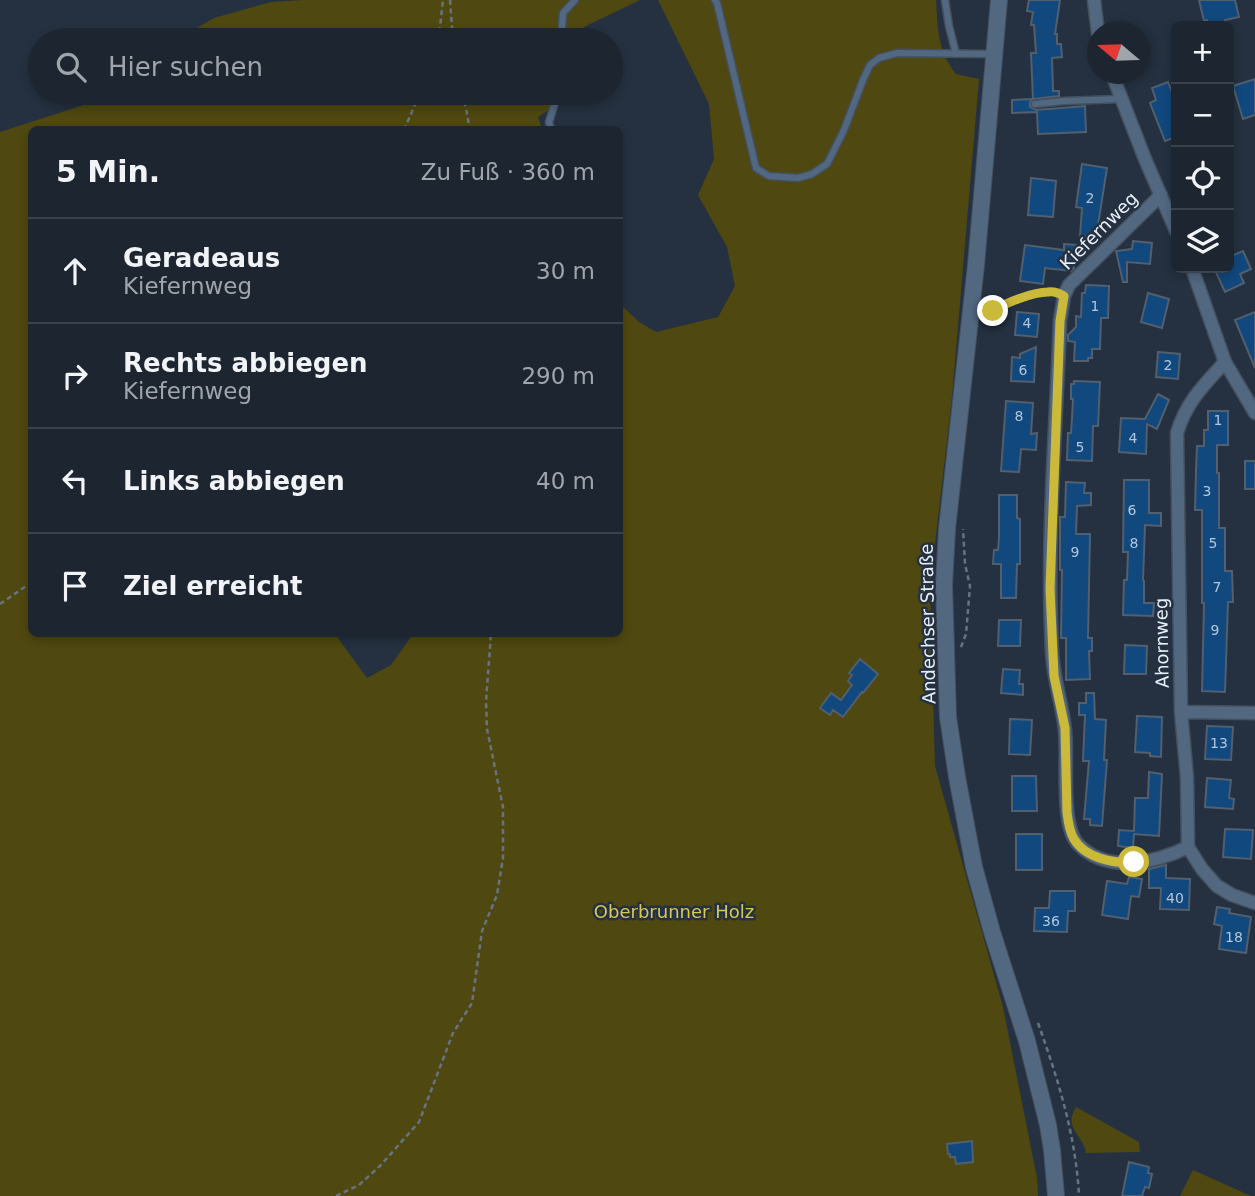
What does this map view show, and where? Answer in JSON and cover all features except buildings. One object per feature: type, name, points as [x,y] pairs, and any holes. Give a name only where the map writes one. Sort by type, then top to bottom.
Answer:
[{"type":"street","name":"Andechser Straße","points":[[999,0],[976,265],[947,529],[944,589],[948,717],[974,867],[1027,1041],[1042,1101],[1052,1150],[1056,1196]]},
{"type":"street","points":[[1094,0],[1096,21]]},
{"type":"street","points":[[1116,84],[1171,219]]},
{"type":"street","name":"Kiefernweg","points":[[1161,195],[1069,285],[1064,296],[1060,321],[1050,589],[1054,676],[1065,728],[1066,803],[1073,839],[1093,855],[1125,863],[1144,861],[1188,847]]},
{"type":"street","points":[[1194,273],[1225,362],[1255,413]]},
{"type":"street","name":"Ahornweg","points":[[1188,847],[1187,778],[1181,712],[1177,433],[1181,418],[1191,402],[1225,362]]},
{"type":"street","points":[[1181,712],[1255,713]]},
{"type":"street","points":[[1188,847],[1196,862],[1217,886],[1255,903]]},
{"type":"lane","points":[[562,28],[563,13],[575,0]]},
{"type":"lane","points":[[715,0],[756,168],[769,176],[798,178],[812,174],[827,164],[870,65],[879,58],[897,53],[994,54]]},
{"type":"lane","points":[[945,0],[948,26],[956,54]]},
{"type":"lane","points":[[1035,104],[1122,99]]},
{"type":"lane","points":[[550,126],[554,105]]},
{"type":"path","points":[[440,28],[443,0]]},
{"type":"path","points":[[450,0],[452,28]]},
{"type":"path","points":[[406,126],[415,105]]},
{"type":"path","points":[[465,105],[469,126]]},
{"type":"path","points":[[984,323],[993,311],[1004,304],[1047,292],[1064,296]]},
{"type":"path","points":[[957,657],[966,634],[970,586],[965,564],[962,520]]},
{"type":"path","points":[[0,604],[28,585]]},
{"type":"path","points":[[336,1196],[359,1185],[380,1166],[419,1122],[453,1033],[472,1003],[482,931],[497,895],[503,858],[503,807],[487,729],[486,701],[491,637]]},
{"type":"path","points":[[1037,1020],[1067,1114],[1079,1196]]},
{"type":"green space","points":[[640,0],[584,28],[197,28],[214,18],[271,2]]},
{"type":"green space","name":"Oberbrunner Holz","points":[[658,0],[936,0],[937,21],[945,56],[956,74],[979,79],[952,397],[930,587],[935,766],[1003,1007],[1037,1178],[1038,1196],[0,1196],[0,132],[84,105],[557,105],[538,117],[541,126],[28,126],[28,637],[337,637],[367,678],[391,665],[411,637],[623,637],[623,307],[639,322],[656,332],[718,317],[735,286],[727,247],[698,195],[714,159],[709,104]]},
{"type":"green space","points":[[1076,1107],[1139,1142],[1140,1152],[1086,1153],[1073,1126]]},
{"type":"green space","points":[[1193,1170],[1251,1196],[1180,1196]]},
{"type":"route","points":[[993,311],[1004,304],[1047,292],[1064,296],[1060,321],[1050,589],[1054,676],[1065,728],[1067,812],[1073,839],[1085,850],[1109,861],[1134,862]]}]
